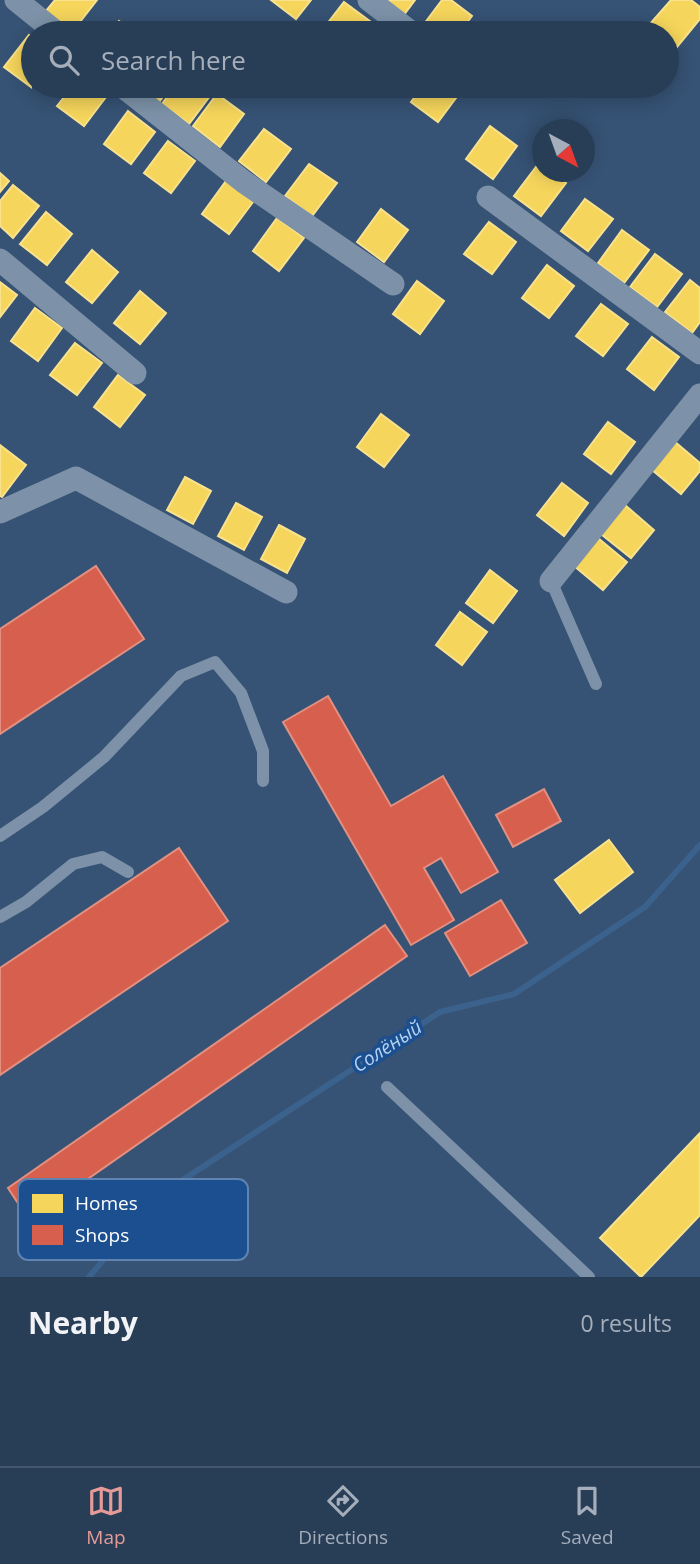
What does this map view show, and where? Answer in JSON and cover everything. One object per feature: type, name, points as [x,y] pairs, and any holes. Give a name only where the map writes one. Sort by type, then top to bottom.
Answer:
[{"type":"street","points":[[16,0],[42,21]]},
{"type":"street","points":[[369,0],[396,21]]},
{"type":"street","points":[[137,98],[244,182],[393,284]]},
{"type":"street","points":[[488,197],[700,353]]},
{"type":"street","points":[[0,260],[135,373]]},
{"type":"street","points":[[551,580],[700,395]]},
{"type":"street","points":[[0,512],[76,478],[286,592]]},
{"type":"lane","points":[[551,580],[596,684]]},
{"type":"lane","points":[[0,836],[43,807],[104,757],[181,676],[215,662],[241,693],[263,751],[263,781]]},
{"type":"lane","points":[[0,917],[26,902],[73,864],[102,857],[128,872]]},
{"type":"lane","points":[[387,1087],[589,1277]]},
{"type":"building: Homes","points":[[55,0],[97,0],[81,21],[57,21],[45,12]]},
{"type":"building: Homes","points":[[271,0],[311,0],[296,19]]},
{"type":"building: Homes","points":[[381,0],[415,0],[403,16]]},
{"type":"building: Homes","points":[[442,0],[451,0],[472,16],[468,21],[426,21]]},
{"type":"building: Homes","points":[[671,0],[691,0],[700,7],[700,19],[679,45],[679,21],[653,21]]},
{"type":"building: Homes","points":[[344,2],[370,21],[329,21]]},
{"type":"building: Homes","points":[[21,45],[21,80],[4,67]]},
{"type":"building: Homes","points":[[63,98],[105,98],[84,126],[57,106]]},
{"type":"building: Homes","points":[[166,98],[208,98],[189,124],[162,104]]},
{"type":"building: Homes","points":[[214,98],[222,98],[244,114],[220,147],[193,126]]},
{"type":"building: Homes","points":[[414,98],[456,98],[438,122],[411,102]]},
{"type":"building: Homes","points":[[128,111],[155,132],[131,164],[104,144]]},
{"type":"building: Homes","points":[[490,126],[517,146],[493,179],[466,159]]},
{"type":"building: Homes","points":[[264,129],[291,149],[266,182],[239,161]]},
{"type":"building: Homes","points":[[168,141],[195,161],[171,193],[144,173]]},
{"type":"building: Homes","points":[[309,164],[337,183],[312,216],[285,196]]},
{"type":"building: Homes","points":[[532,172],[532,182],[566,183],[541,216],[514,196]]},
{"type":"building: Homes","points":[[0,173],[9,181],[0,192]]},
{"type":"building: Homes","points":[[226,181],[253,202],[229,234],[202,214]]},
{"type":"building: Homes","points":[[13,185],[39,206],[13,238],[0,226],[0,201]]},
{"type":"building: Homes","points":[[585,199],[613,219],[588,251],[561,231]]},
{"type":"building: Homes","points":[[381,209],[408,230],[384,262],[357,242]]},
{"type":"building: Homes","points":[[46,212],[72,234],[47,265],[20,244]]},
{"type":"building: Homes","points":[[277,218],[304,238],[279,271],[253,251]]},
{"type":"building: Homes","points":[[489,222],[516,242],[492,274],[464,254]]},
{"type":"building: Homes","points":[[622,230],[649,250],[624,283],[598,263]]},
{"type":"building: Homes","points":[[92,250],[118,272],[92,303],[66,282]]},
{"type":"building: Homes","points":[[655,254],[682,274],[657,307],[630,287]]},
{"type":"building: Homes","points":[[547,265],[574,286],[549,318],[522,298]]},
{"type":"building: Homes","points":[[690,280],[700,288],[700,322],[692,333],[665,312]]},
{"type":"building: Homes","points":[[417,281],[444,301],[420,334],[393,314]]},
{"type":"building: Homes","points":[[0,282],[17,295],[0,317]]},
{"type":"building: Homes","points":[[140,291],[166,313],[140,344],[114,323]]},
{"type":"building: Homes","points":[[601,304],[628,324],[603,356],[576,336]]},
{"type":"building: Homes","points":[[35,308],[62,328],[38,361],[11,341]]},
{"type":"building: Homes","points":[[652,337],[679,357],[654,390],[627,369]]},
{"type":"building: Homes","points":[[75,343],[102,363],[77,395],[50,375]]},
{"type":"building: Homes","points":[[118,375],[145,395],[120,427],[94,407]]},
{"type":"building: Homes","points":[[381,414],[409,435],[384,467],[357,447]]},
{"type":"building: Homes","points":[[608,422],[635,442],[611,474],[584,454]]},
{"type":"building: Homes","points":[[674,441],[700,463],[700,471],[681,494],[651,469]]},
{"type":"building: Homes","points":[[0,445],[26,465],[2,497],[0,496]]},
{"type":"building: Homes","points":[[185,477],[211,491],[193,524],[167,510]]},
{"type":"building: Homes","points":[[562,483],[588,503],[564,536],[537,515]]},
{"type":"building: Homes","points":[[236,503],[262,517],[244,550],[218,536]]},
{"type":"building: Homes","points":[[625,505],[654,530],[631,558],[601,534]]},
{"type":"building: Homes","points":[[279,525],[305,539],[287,573],[261,559]]},
{"type":"building: Homes","points":[[598,538],[627,562],[603,590],[574,566]]},
{"type":"building: Homes","points":[[490,570],[517,591],[493,623],[466,603]]},
{"type":"building: Homes","points":[[460,612],[487,632],[462,665],[436,645]]},
{"type":"building: Homes","points":[[609,840],[633,872],[580,913],[555,880]]},
{"type":"building: Homes","points":[[700,1133],[700,1215],[641,1277],[600,1238]]},
{"type":"building: Shops","points":[[96,566],[144,639],[0,734],[0,629]]},
{"type":"building: Shops","points":[[328,696],[391,806],[443,776],[498,872],[461,893],[441,858],[424,868],[454,920],[411,945],[283,722]]},
{"type":"building: Shops","points":[[544,789],[561,821],[513,847],[496,815]]},
{"type":"building: Shops","points":[[179,848],[228,921],[0,1075],[0,968]]},
{"type":"building: Shops","points":[[501,900],[527,943],[470,976],[445,933]]},
{"type":"building: Shops","points":[[385,925],[407,956],[88,1179],[21,1179]]},
{"type":"building: Shops","points":[[18,1181],[18,1203],[8,1188]]},
{"type":"waterway","name":"Солёный","points":[[184,1179],[440,1012],[514,994],[645,907],[700,845]]},
{"type":"waterway","name":"Солёный","points":[[89,1277],[103,1260]]}]
